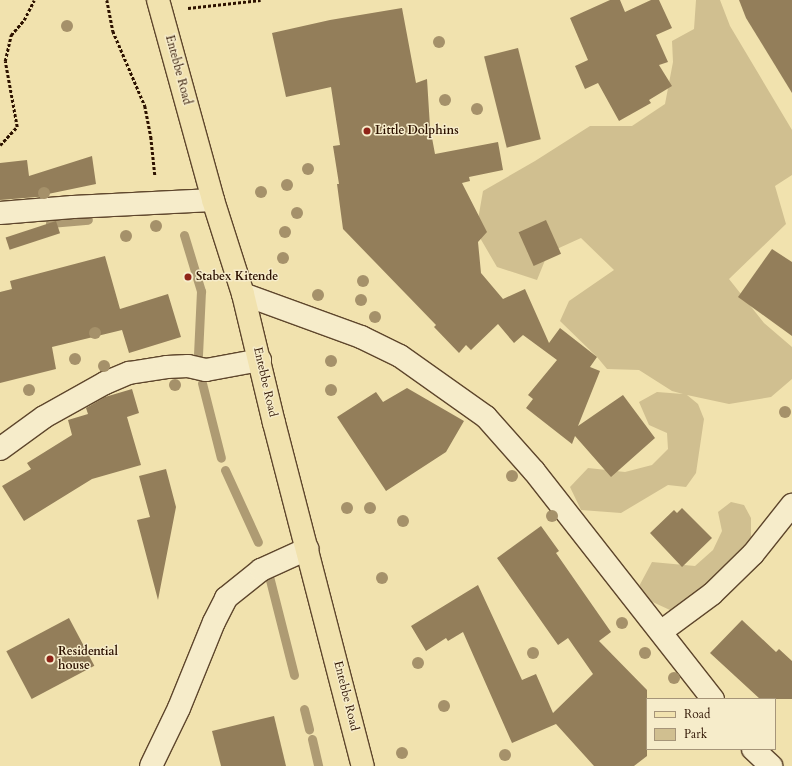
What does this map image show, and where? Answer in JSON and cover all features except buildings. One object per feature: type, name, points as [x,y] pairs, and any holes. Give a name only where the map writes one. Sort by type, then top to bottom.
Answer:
[{"type":"main road","name":"Entebbe Road","points":[[160,5],[213,200],[243,294],[274,423],[363,766]]},
{"type":"street","points":[[0,213],[213,200]]},
{"type":"street","points":[[243,294],[361,337],[400,356],[486,417],[534,471],[662,631],[712,698]]},
{"type":"street","points":[[0,449],[44,417],[105,383],[129,373],[167,366],[188,366],[206,370],[260,360]]},
{"type":"street","points":[[662,631],[712,594],[753,554],[792,505]]},
{"type":"street","points":[[151,766],[179,708],[214,622],[226,598],[261,570],[307,549]]},
{"type":"street","points":[[754,750],[771,766]]},
{"type":"path","points":[[0,145],[17,127],[5,61],[11,35],[24,20],[34,0]]},
{"type":"path","points":[[107,0],[113,31],[145,106],[151,137],[155,175],[154,203]]},
{"type":"path","points":[[160,5],[261,0]]},
{"type":"green space","points":[[696,0],[720,0],[730,26],[792,130],[792,175],[775,186],[786,224],[729,279],[764,323],[792,347],[792,379],[771,397],[729,404],[687,395],[698,404],[704,419],[696,473],[686,487],[668,485],[621,513],[581,510],[570,487],[588,468],[625,472],[652,465],[668,449],[667,433],[649,425],[639,402],[657,392],[683,394],[672,391],[639,370],[607,369],[597,357],[560,321],[569,301],[614,270],[581,238],[548,253],[537,280],[497,267],[476,231],[483,191],[535,161],[590,126],[632,126],[665,104],[673,62],[672,41],[694,29]]},
{"type":"green space","points":[[731,502],[744,505],[751,518],[751,543],[713,584],[670,610],[646,599],[637,590],[652,562],[695,566],[713,550],[722,531],[718,512]]},
{"type":"waterway","points":[[50,223],[88,220]]},
{"type":"waterway","points":[[184,235],[201,291],[198,355]]},
{"type":"waterway","points":[[202,383],[221,458]]},
{"type":"waterway","points":[[225,470],[258,542]]},
{"type":"waterway","points":[[269,576],[294,675]]},
{"type":"waterway","points":[[304,709],[309,729]]},
{"type":"waterway","points":[[312,739],[318,766]]},
{"type":"place","name":"Little Dolphins","points":[[367,131]]},
{"type":"place","name":"Stabex Kitende","points":[[188,277]]},
{"type":"place","name":"Residential house","points":[[50,659]]}]
